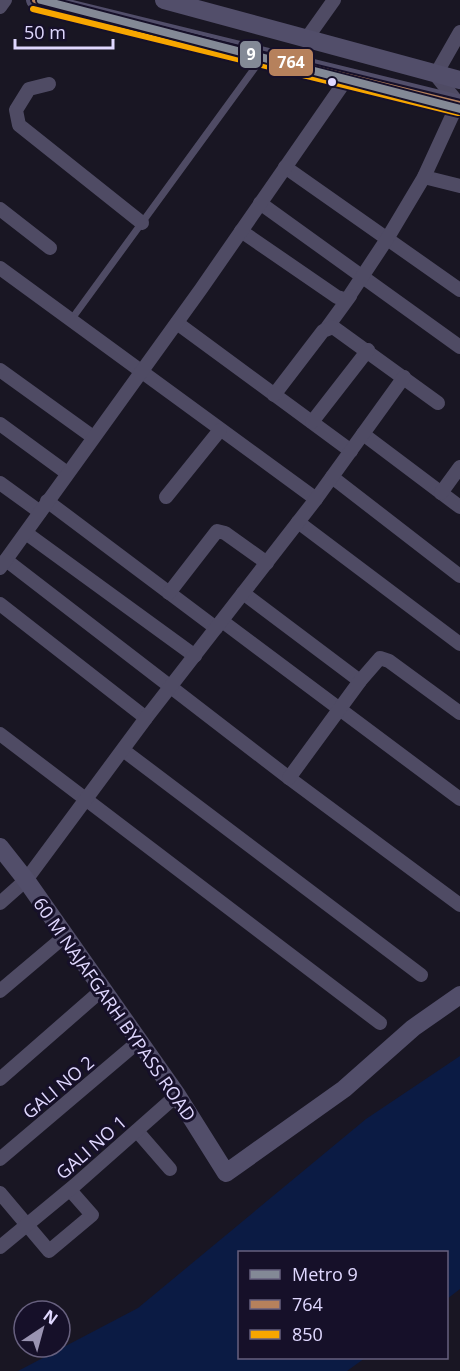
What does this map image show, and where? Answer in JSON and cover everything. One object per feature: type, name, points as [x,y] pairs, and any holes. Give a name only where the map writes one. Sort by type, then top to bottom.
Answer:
[{"type":"main road","points":[[35,0],[89,6],[263,56],[459,103]]},
{"type":"main road","points":[[164,0],[460,80]]},
{"type":"main road","name":"60 M NAJAFGARH BYPASS ROAD","points":[[0,848],[26,880],[177,1095],[226,1173],[344,1089],[413,1028],[460,996]]},
{"type":"street","points":[[0,7],[4,0]]},
{"type":"street","points":[[307,38],[334,0]]},
{"type":"street","points":[[274,394],[350,296],[424,177],[459,103],[436,74],[460,32]]},
{"type":"street","points":[[348,76],[177,323],[26,533],[4,557],[289,778],[460,905]]},
{"type":"street","points":[[49,84],[29,89],[16,110],[19,125],[142,223]]},
{"type":"street","points":[[285,167],[460,290]]},
{"type":"street","points":[[424,177],[460,186]]},
{"type":"street","points":[[261,203],[361,278],[460,347]]},
{"type":"street","points":[[0,210],[50,248]]},
{"type":"street","points":[[241,231],[338,297],[344,299],[350,296]]},
{"type":"street","points":[[0,268],[315,499]]},
{"type":"street","points":[[177,323],[351,451]]},
{"type":"street","points":[[326,329],[333,327],[339,329],[438,403]]},
{"type":"street","points":[[312,422],[368,350]]},
{"type":"street","points":[[0,370],[93,437]]},
{"type":"street","points":[[0,903],[26,880],[332,477],[404,377]]},
{"type":"street","points":[[0,424],[67,473]]},
{"type":"street","points":[[166,497],[220,430]]},
{"type":"street","points":[[363,434],[460,507]]},
{"type":"street","points":[[441,493],[460,467]]},
{"type":"street","points":[[332,477],[460,576]]},
{"type":"street","points":[[0,483],[44,507],[219,625],[340,709],[460,799]]},
{"type":"street","points":[[298,522],[460,644]]},
{"type":"street","points":[[170,593],[217,531],[225,533],[267,563]]},
{"type":"street","points":[[26,533],[195,656]]},
{"type":"street","points":[[243,593],[360,681]]},
{"type":"street","points":[[0,604],[147,718]]},
{"type":"street","points":[[289,778],[376,660],[384,658],[460,713]]},
{"type":"street","points":[[0,734],[380,1023]]},
{"type":"street","points":[[123,750],[421,975]]},
{"type":"street","points":[[0,992],[65,936]]},
{"type":"street","points":[[0,1079],[103,989]]},
{"type":"street","name":"GALI NO 2","points":[[0,1159],[138,1042]]},
{"type":"street","name":"GALI NO 1","points":[[0,1247],[70,1190],[177,1095]]},
{"type":"street","name":"GALI NO 1","points":[[137,1131],[170,1169]]},
{"type":"street","points":[[0,1193],[50,1251],[92,1215],[70,1190]]},
{"type":"lane","points":[[71,320],[263,56]]},
{"type":"water","points":[[460,1056],[460,1289],[448,1298],[448,1251],[238,1251],[238,1359],[364,1359],[347,1371],[18,1371],[41,1359],[72,1359],[72,1343],[138,1308],[366,1119]]},
{"type":"metro line","name":"9","points":[[41,0],[460,109]]},
{"type":"transit line","name":"764","points":[[35,0],[460,104]]},
{"type":"transit line","name":"850","points":[[33,9],[458,113]]}]
